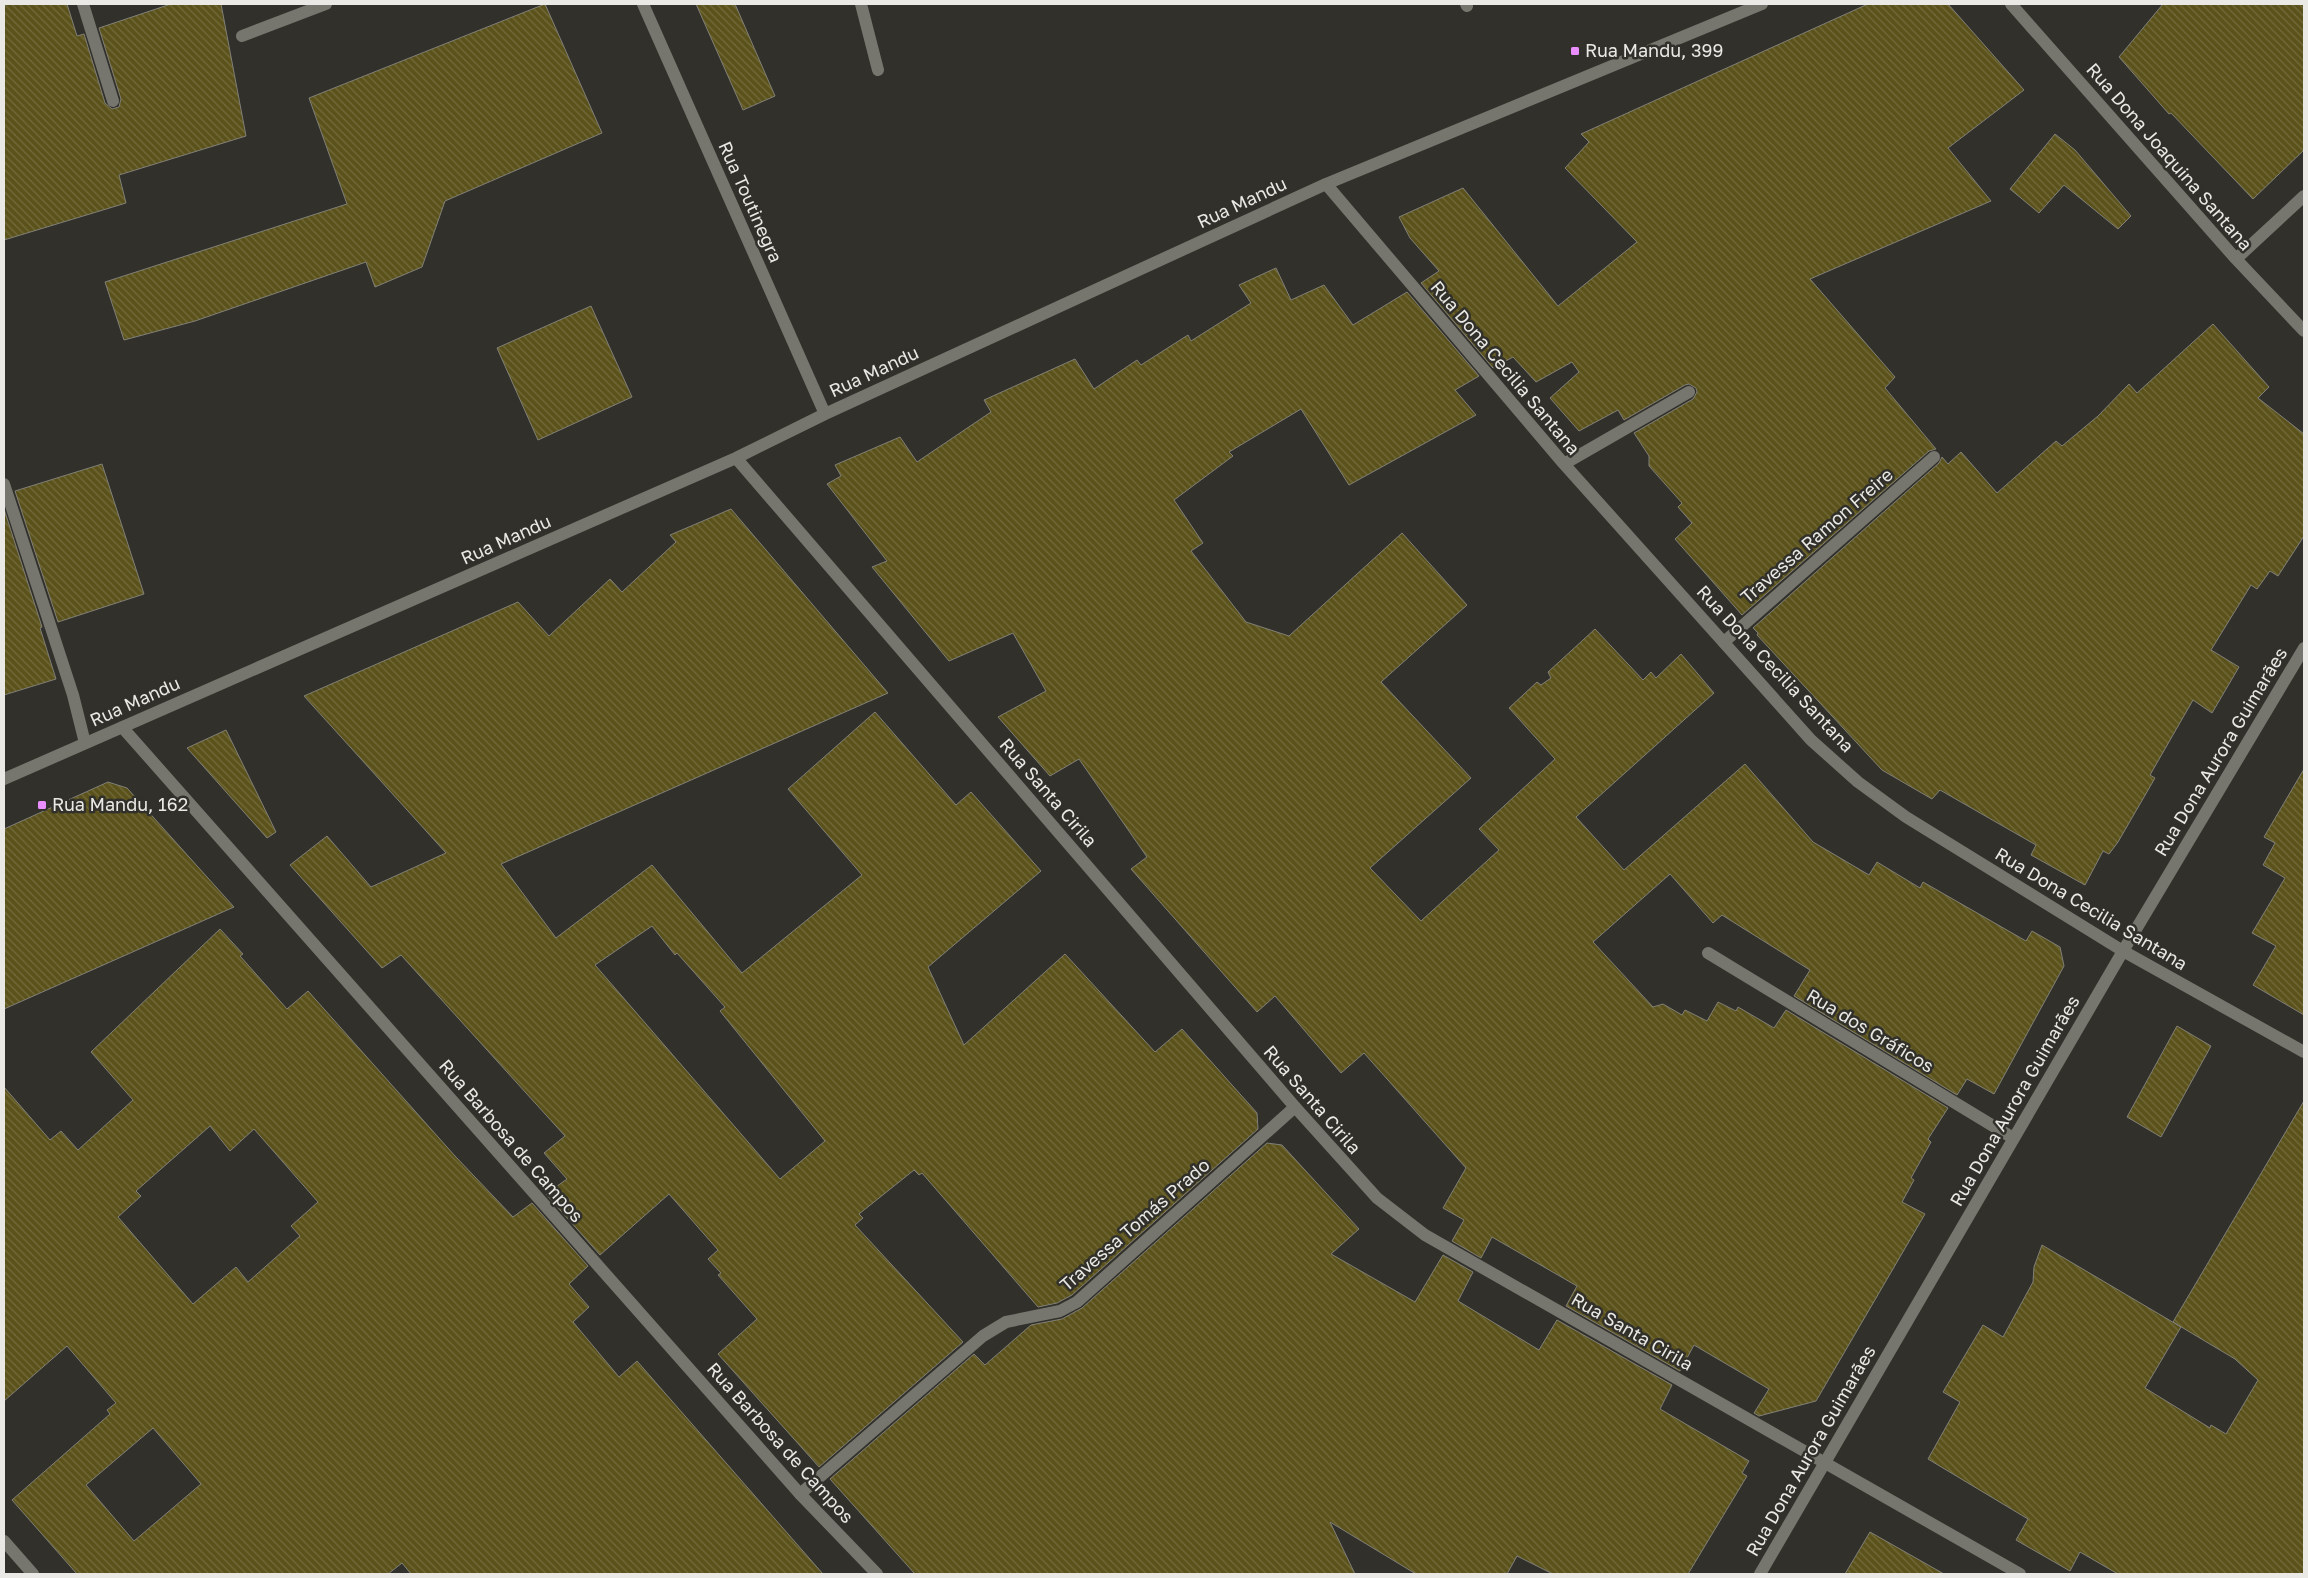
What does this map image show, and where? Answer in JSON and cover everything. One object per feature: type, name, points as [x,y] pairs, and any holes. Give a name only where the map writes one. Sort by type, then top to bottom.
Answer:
[{"type":"street","points":[[84,4],[113,101]]},
{"type":"street","points":[[242,36],[326,4]]},
{"type":"street","name":"Rua Toutinegra","points":[[643,4],[825,414]]},
{"type":"street","points":[[861,4],[878,70]]},
{"type":"street","name":"Rua Mandu","points":[[4,778],[736,458],[825,414],[1326,184],[1762,4]]},
{"type":"street","name":"Rua Dona Joaquina Santana","points":[[2011,4],[2236,259],[2304,331]]},
{"type":"street","name":"Rua Dona Cecilia Santana","points":[[1326,184],[1564,464],[1811,740],[1858,782],[1906,816],[2123,951],[2304,1052]]},
{"type":"street","points":[[2236,259],[2304,196]]},
{"type":"street","points":[[1564,464],[1689,392]]},
{"type":"street","name":"Travessa Ramon Freire","points":[[1724,642],[1934,457]]},
{"type":"street","name":"Rua Santa Cirila","points":[[736,458],[1295,1107],[1377,1198],[1425,1235],[2020,1574]]},
{"type":"street","points":[[4,484],[73,695],[85,744]]},
{"type":"street","name":"Rua Dona Aurora Guimarães","points":[[1760,1574],[2013,1138],[2304,648]]},
{"type":"street","name":"Rua Barbosa de Campos","points":[[122,727],[800,1494],[877,1574]]},
{"type":"street","name":"Rua dos Gráficos","points":[[1708,953],[2013,1138]]},
{"type":"street","name":"Travessa Tomás Prado","points":[[800,1494],[983,1336],[1006,1322],[1060,1311],[1077,1302],[1295,1107]]},
{"type":"street","points":[[4,1541],[33,1574]]},
{"type":"building","points":[[4,4],[67,4],[77,36],[84,34],[105,103],[112,109],[119,107],[121,99],[99,28],[171,4],[221,4],[246,136],[119,175],[126,203],[4,240]]},
{"type":"building","points":[[545,4],[602,133],[445,201],[422,267],[375,287],[366,262],[195,321],[124,340],[105,282],[347,204],[309,98]]},
{"type":"building","points":[[696,4],[735,4],[775,96],[743,110]]},
{"type":"building","points":[[1868,4],[1948,4],[2024,90],[1948,148],[1991,201],[1810,279],[1895,377],[1885,388],[1936,449],[1929,451],[1742,615],[1675,539],[1692,523],[1678,507],[1682,503],[1649,466],[1649,456],[1634,433],[1693,399],[1697,392],[1696,388],[1689,384],[1685,385],[1624,420],[1618,410],[1579,431],[1550,398],[1579,372],[1572,362],[1536,382],[1513,357],[1493,368],[1421,283],[1439,271],[1410,238],[1399,217],[1463,188],[1558,306],[1637,242],[1565,168],[1589,142],[1581,134]]},
{"type":"building","points":[[2163,4],[2304,4],[2304,150],[2253,199],[2171,113],[2169,114],[2119,57]]},
{"type":"building","points":[[2055,134],[2075,150],[2131,216],[2118,229],[2064,185],[2039,213],[2010,189]]},
{"type":"building","points":[[1276,268],[1291,300],[1324,285],[1353,325],[1407,292],[1479,376],[1455,390],[1476,415],[1349,485],[1301,409],[1229,452],[1233,456],[1174,500],[1203,543],[1191,551],[1246,622],[1289,636],[1402,533],[1467,605],[1381,682],[1471,778],[1370,868],[1421,921],[1499,850],[1479,829],[1555,759],[1509,708],[1537,682],[1541,685],[1551,678],[1548,672],[1595,629],[1643,680],[1651,672],[1656,678],[1681,654],[1714,693],[1576,817],[1624,870],[1745,764],[1813,842],[1869,875],[1877,862],[1920,888],[1923,882],[2026,941],[2032,931],[2060,947],[2064,966],[1994,1094],[1967,1079],[1957,1095],[1794,996],[1810,970],[1722,915],[1713,923],[1670,874],[1593,942],[1653,1007],[1663,1004],[1682,1015],[1685,1010],[1707,1021],[1718,1002],[1736,1011],[1738,1007],[1774,1028],[1786,1010],[1948,1108],[1928,1139],[1931,1142],[1911,1178],[1914,1180],[1902,1202],[1925,1214],[1816,1401],[1759,1416],[1754,1413],[1769,1389],[1694,1345],[1680,1371],[1566,1306],[1577,1286],[1492,1237],[1481,1258],[1452,1241],[1464,1220],[1443,1208],[1466,1168],[1364,1053],[1341,1073],[1275,996],[1257,1012],[1131,869],[1147,857],[1079,759],[1050,776],[998,717],[1046,691],[1013,633],[949,661],[872,567],[887,561],[827,484],[841,476],[835,465],[900,437],[917,462],[991,412],[984,400],[1075,359],[1094,389],[1137,360],[1141,365],[1188,335],[1191,341],[1251,303],[1239,285]]},
{"type":"building","points":[[591,306],[632,397],[538,440],[497,348]]},
{"type":"building","points":[[2213,324],[2269,387],[2258,398],[2304,434],[2304,536],[2278,576],[2270,571],[2257,589],[2251,585],[2211,650],[2239,667],[2212,713],[2193,700],[2150,775],[2155,778],[2118,842],[2109,854],[2103,851],[2085,885],[2031,855],[2036,845],[1940,790],[1932,799],[1882,770],[1757,635],[1758,633],[1753,628],[1939,463],[1942,457],[1948,464],[1961,452],[1997,493],[2056,441],[2062,446],[2098,416],[2129,384],[2137,393]]},
{"type":"building","points":[[102,464],[144,594],[58,622],[15,491]]},
{"type":"building","points":[[4,509],[42,627],[40,628],[56,679],[4,695]]},
{"type":"building","points":[[731,509],[888,693],[501,864],[556,938],[652,865],[742,973],[862,875],[788,789],[875,712],[956,805],[971,792],[1041,871],[928,967],[964,1045],[1065,954],[1155,1052],[1182,1029],[1257,1113],[1258,1129],[1072,1295],[1057,1303],[1038,1307],[922,1173],[919,1175],[914,1170],[859,1214],[863,1218],[855,1225],[963,1342],[819,1467],[718,1354],[757,1319],[718,1275],[721,1273],[708,1259],[718,1250],[669,1194],[600,1255],[546,1194],[567,1179],[544,1153],[565,1136],[401,955],[382,968],[290,865],[327,836],[371,887],[446,853],[304,696],[518,602],[549,636],[610,579],[622,592],[676,542],[670,535]],"holes":[[[652,926],[675,955],[677,953],[725,1007],[720,1011],[825,1141],[780,1179],[595,965]]]},
{"type":"building","points":[[226,730],[276,832],[267,838],[187,748]]},
{"type":"building","points":[[2304,769],[2304,1015],[2253,985],[2276,946],[2252,933],[2285,878],[2263,865],[2275,843],[2264,837]]},
{"type":"building","points":[[108,782],[127,788],[234,907],[4,1009],[4,829]]},
{"type":"building","points":[[220,929],[243,954],[240,956],[287,1009],[308,991],[455,1156],[513,1217],[532,1203],[588,1266],[569,1284],[589,1307],[573,1322],[619,1377],[637,1361],[823,1574],[411,1574],[402,1563],[388,1574],[77,1574],[12,1500],[110,1414],[107,1410],[116,1403],[67,1346],[4,1401],[4,1087],[50,1140],[61,1131],[78,1150],[133,1100],[91,1052]],"holes":[[[210,1126],[230,1151],[254,1129],[318,1202],[291,1226],[300,1236],[248,1282],[236,1267],[193,1304],[118,1217],[141,1196],[136,1191]],[[153,1428],[201,1484],[134,1541],[86,1485]]]},
{"type":"building","points":[[2177,1026],[2211,1046],[2161,1137],[2127,1117]]},
{"type":"building","points":[[2304,1101],[2304,1574],[2118,1574],[2080,1552],[2070,1571],[2016,1540],[2028,1519],[1928,1459],[1960,1402],[1943,1392],[1983,1325],[2003,1337],[2033,1282],[2034,1267],[2042,1245],[2181,1327],[2145,1388],[2210,1428],[2211,1425],[2226,1434],[2258,1380],[2235,1359],[2173,1322]]},
{"type":"building","points":[[1267,1143],[1282,1145],[1359,1229],[1331,1254],[1415,1302],[1443,1255],[1473,1272],[1458,1301],[1539,1350],[1557,1320],[1672,1385],[1660,1409],[1749,1461],[1742,1473],[1747,1476],[1688,1574],[1553,1574],[1517,1556],[1507,1574],[1416,1574],[1330,1522],[1355,1574],[915,1574],[830,1479],[974,1354],[985,1365],[1031,1325],[1062,1319],[1082,1308]]},
{"type":"building","points":[[1870,1532],[1944,1574],[1845,1574]]},
{"type":"place","name":"Rua Mandu, 399","points":[[1575,51]]},
{"type":"place","name":"Rua Mandu, 162","points":[[42,805]]}]
